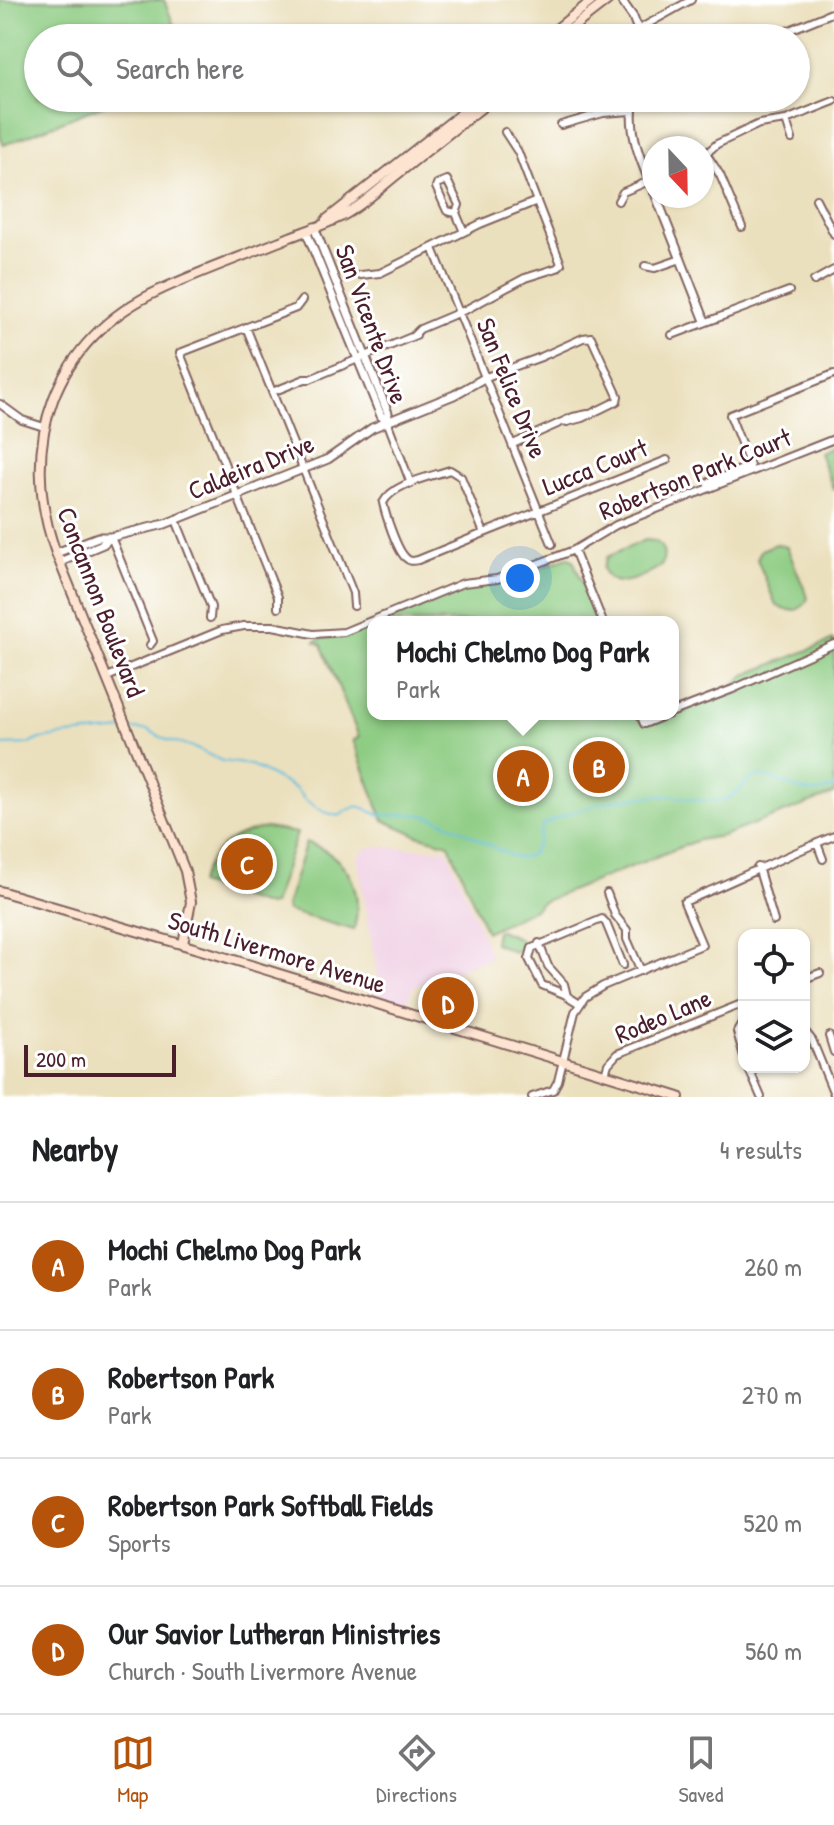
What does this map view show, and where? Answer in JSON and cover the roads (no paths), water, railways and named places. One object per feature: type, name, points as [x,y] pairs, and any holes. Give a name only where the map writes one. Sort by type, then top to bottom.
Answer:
[{"type":"main road","points":[[563,24],[593,0]]},
{"type":"main road","points":[[577,24],[608,0]]},
{"type":"main road","name":"Concannon Boulevard","points":[[313,228],[463,112]]},
{"type":"main road","name":"Concannon Boulevard","points":[[183,944],[190,919],[190,887],[58,557],[42,503],[39,465],[44,427],[53,398],[76,357],[109,321],[125,309],[161,289],[340,217],[476,112]]},
{"type":"main road","name":"South Livermore Avenue","points":[[0,891],[183,944],[679,1097]]},
{"type":"street","points":[[621,0],[634,24]]},
{"type":"street","points":[[655,24],[691,0]]},
{"type":"street","points":[[804,24],[834,12]]},
{"type":"street","points":[[810,110],[834,101]]},
{"type":"street","points":[[561,125],[617,112]]},
{"type":"street","points":[[631,112],[635,141],[642,157]]},
{"type":"street","points":[[714,147],[759,124],[786,120],[806,112]]},
{"type":"street","points":[[786,120],[792,139]]},
{"type":"street","points":[[272,392],[413,336],[420,329],[561,264],[516,148],[505,132]]},
{"type":"street","points":[[714,168],[742,227]]},
{"type":"street","points":[[456,213],[444,208],[437,184],[449,182],[459,205],[456,213],[464,232]]},
{"type":"street","points":[[618,201],[623,192],[642,184]]},
{"type":"street","points":[[816,199],[834,234]]},
{"type":"street","points":[[360,275],[380,273],[537,201]]},
{"type":"street","points":[[661,208],[705,321]]},
{"type":"street","name":"San Vicente Drive","points":[[313,228],[360,357],[388,413],[387,421]]},
{"type":"street","name":"San Felice Drive","points":[[433,248],[552,544]]},
{"type":"street","points":[[645,266],[655,268],[681,259]]},
{"type":"street","points":[[814,281],[834,270]]},
{"type":"street","points":[[672,335],[789,291]]},
{"type":"street","points":[[278,608],[278,595],[180,353],[296,308],[302,300]]},
{"type":"street","points":[[246,327],[353,593],[354,606]]},
{"type":"street","points":[[486,377],[540,352],[588,337],[595,340],[618,396],[614,404],[513,444]]},
{"type":"street","points":[[707,483],[750,466],[730,415],[834,374]]},
{"type":"street","name":"Caldeira Drive","points":[[58,557],[98,537],[111,537],[176,520],[328,459],[358,436],[387,421],[454,395],[486,377]]},
{"type":"street","points":[[0,404],[22,420],[44,427]]},
{"type":"street","points":[[387,421],[411,484],[450,470],[458,473],[484,533]]},
{"type":"street","name":"Robertson Park Court","points":[[383,616],[463,583],[497,579],[574,550],[616,525],[834,439]]},
{"type":"street","name":"Lucca Court","points":[[411,484],[392,492],[383,503],[407,560],[418,560],[667,460]]},
{"type":"street","points":[[176,520],[211,607],[210,618]]},
{"type":"street","points":[[111,537],[153,641],[150,645]]},
{"type":"street","points":[[574,550],[601,616]]},
{"type":"street","name":"Robertson Park Court","points":[[107,677],[222,630],[273,626],[313,634],[344,632],[367,623]]},
{"type":"street","points":[[679,710],[834,644]]},
{"type":"street","points":[[532,1097],[553,1090],[565,1062],[575,1012],[592,992],[702,945],[684,902],[834,836]]},
{"type":"street","points":[[817,843],[823,859]]},
{"type":"street","points":[[758,867],[774,921]]},
{"type":"street","points":[[607,893],[615,915],[627,930],[641,971]]},
{"type":"street","points":[[580,1004],[544,988],[529,959],[530,951],[539,943],[615,915]]},
{"type":"street","points":[[604,921],[623,965]]},
{"type":"street","points":[[539,943],[548,966],[564,984],[567,996]]},
{"type":"street","points":[[618,952],[631,947]]},
{"type":"street","points":[[810,977],[820,973]]},
{"type":"street","name":"Rodeo Lane","points":[[605,1074],[608,1064],[617,1054],[738,1005]]},
{"type":"street","points":[[829,1036],[834,1052]]},
{"type":"street","points":[[810,1038],[834,1094]]},
{"type":"street","points":[[751,1073],[761,1097]]},
{"type":"waterway","points":[[131,729],[148,730],[222,761],[251,765],[296,789],[304,799],[324,812],[339,816],[359,806],[376,814],[421,815],[451,825],[518,858],[533,852],[543,825],[572,812],[605,803],[654,796],[705,801],[726,799],[755,776],[802,791],[822,791],[834,787]]},
{"type":"waterway","points":[[0,745],[30,744],[40,739],[67,735],[125,730]]},
{"type":"place","name":"Robertson Park","points":[[599,767]]},
{"type":"place","name":"Mochi Chelmo Dog Park","points":[[523,776]]},
{"type":"place","name":"Robertson Park Softball Fields","points":[[247,864]]},
{"type":"place","name":"Our Savior Lutheran Ministries","points":[[448,1003]]}]
